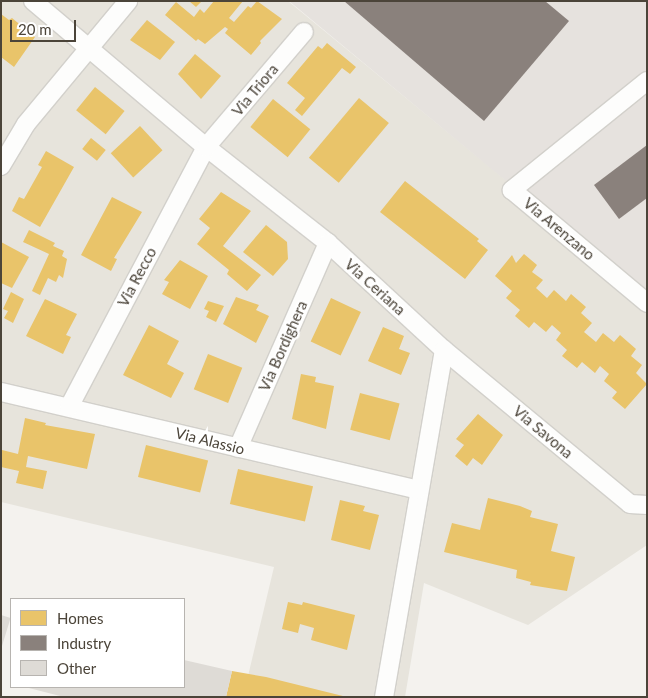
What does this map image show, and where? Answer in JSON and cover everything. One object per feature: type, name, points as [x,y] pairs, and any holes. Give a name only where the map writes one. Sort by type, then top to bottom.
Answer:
[{"type":"street","name":"Via Ceriana","points":[[33,1],[86,48],[206,147],[328,243],[444,350]]},
{"type":"street","points":[[1,166],[26,124],[86,48],[128,1]]},
{"type":"street","name":"Via Triora","points":[[206,147],[304,32]]},
{"type":"street","name":"Via Arenzano","points":[[647,81],[512,190],[647,303]]},
{"type":"street","name":"Via Recco","points":[[69,407],[206,147]]},
{"type":"street","name":"Via Bordighera","points":[[238,448],[328,243]]},
{"type":"street","points":[[384,697],[418,490],[444,350]]},
{"type":"street","name":"Via Savona","points":[[444,350],[630,504],[647,505]]},
{"type":"street","name":"Via Alassio","points":[[1,392],[418,490]]},
{"type":"shaded area","points":[[1,1],[288,1],[647,296],[647,545],[528,625],[424,583],[405,697],[243,697],[274,567],[1,502]]},
{"type":"shaded area","points":[[289,1],[647,1],[647,296],[494,171]]},
{"type":"building: Homes","points":[[189,1],[202,1],[196,7]]},
{"type":"building: Homes","points":[[214,1],[243,1],[229,18],[234,22],[248,6],[251,8],[257,1],[282,19],[260,41],[261,43],[251,55],[225,33],[228,29],[225,27],[205,44],[198,39],[196,41],[165,15],[176,2],[194,17],[200,9],[204,13]]},
{"type":"building: Homes","points":[[1,14],[9,20],[12,18],[35,37],[14,67],[1,57]]},
{"type":"building: Homes","points":[[147,20],[175,42],[160,60],[130,40]]},
{"type":"building: Homes","points":[[327,43],[356,67],[350,74],[342,68],[302,116],[295,110],[305,98],[287,83],[318,46],[322,49]]},
{"type":"building: Homes","points":[[195,54],[221,76],[201,99],[178,74]]},
{"type":"building: Homes","points":[[95,87],[125,111],[106,134],[76,110]]},
{"type":"building: Homes","points":[[359,98],[389,123],[339,183],[309,158]]},
{"type":"building: Homes","points":[[273,99],[310,129],[288,157],[250,127]]},
{"type":"building: Homes","points":[[140,126],[163,150],[133,177],[111,153]]},
{"type":"building: Homes","points":[[91,138],[106,150],[97,161],[82,149]]},
{"type":"building: Homes","points":[[46,151],[74,167],[40,227],[12,211],[19,197],[24,199],[42,167],[38,165]]},
{"type":"building: Homes","points":[[405,181],[479,239],[477,241],[488,250],[465,279],[380,212]]},
{"type":"building: Homes","points":[[221,192],[251,211],[223,246],[261,275],[247,291],[227,274],[229,270],[197,244],[210,228],[199,219]]},
{"type":"building: Homes","points":[[112,197],[142,212],[114,258],[117,259],[111,271],[81,255]]},
{"type":"building: Homes","points":[[266,225],[287,242],[288,259],[273,276],[243,252]]},
{"type":"building: Homes","points":[[29,230],[55,243],[53,246],[64,251],[62,256],[67,259],[63,278],[59,275],[56,282],[48,278],[40,295],[32,291],[49,254],[23,242]]},
{"type":"building: Homes","points":[[1,242],[29,257],[12,288],[1,283]]},
{"type":"building: Homes","points":[[524,254],[537,265],[532,272],[543,280],[536,288],[547,298],[554,290],[566,301],[571,294],[586,307],[581,313],[592,323],[584,332],[596,342],[603,333],[614,342],[620,335],[636,349],[631,356],[642,365],[636,373],[647,384],[625,409],[612,398],[617,392],[604,381],[609,374],[600,366],[595,373],[582,362],[577,368],[562,356],[567,350],[556,340],[561,333],[552,325],[546,332],[534,322],[529,328],[515,316],[520,310],[506,298],[512,291],[495,276],[512,255],[516,263]]},
{"type":"building: Homes","points":[[180,260],[208,276],[190,309],[162,294],[169,282],[164,280]]},
{"type":"building: Homes","points":[[11,292],[24,299],[13,323],[4,318],[8,311],[3,309]]},
{"type":"building: Homes","points":[[236,297],[259,305],[256,310],[269,316],[256,343],[223,324]]},
{"type":"building: Homes","points":[[331,298],[361,312],[341,355],[311,342]]},
{"type":"building: Homes","points":[[45,299],[77,314],[66,335],[71,337],[63,354],[26,336]]},
{"type":"building: Homes","points":[[208,301],[224,306],[216,322],[206,317],[209,311],[204,309]]},
{"type":"building: Homes","points":[[149,325],[179,341],[167,364],[184,373],[171,398],[123,375]]},
{"type":"building: Homes","points":[[383,327],[404,336],[399,349],[410,353],[401,375],[368,361]]},
{"type":"building: Homes","points":[[208,354],[242,368],[228,403],[194,389]]},
{"type":"building: Homes","points":[[301,374],[316,377],[315,382],[334,386],[326,429],[292,419]]},
{"type":"building: Homes","points":[[360,393],[400,404],[390,440],[350,430]]},
{"type":"building: Homes","points":[[478,414],[503,435],[482,465],[473,458],[467,466],[455,456],[464,445],[456,439]]},
{"type":"building: Homes","points":[[25,418],[46,423],[45,425],[95,434],[87,469],[28,456],[26,467],[47,471],[43,489],[16,483],[19,471],[1,467],[1,456],[2,450],[18,454]]},
{"type":"building: Homes","points":[[146,445],[208,460],[200,493],[138,477]]},
{"type":"building: Homes","points":[[238,469],[313,486],[305,521],[230,504]]},
{"type":"building: Homes","points":[[488,498],[520,506],[532,511],[530,517],[558,524],[551,551],[575,557],[567,591],[530,585],[531,582],[516,578],[517,570],[444,552],[452,523],[480,530]]},
{"type":"building: Homes","points":[[340,500],[365,506],[363,511],[379,515],[370,550],[331,540]]},
{"type":"building: Homes","points":[[288,602],[302,605],[303,602],[355,615],[347,650],[311,640],[314,628],[300,624],[298,633],[282,629]]},
{"type":"building: Homes","points":[[232,671],[266,677],[347,697],[226,697]]},
{"type":"building: Industry","points":[[344,1],[545,1],[569,21],[484,121]]},
{"type":"building: Industry","points":[[647,145],[647,198],[619,219],[594,185]]},
{"type":"building: Other","points":[[1,615],[10,618],[10,620],[1,649]]},
{"type":"building: Other","points":[[185,660],[232,671],[226,697],[64,697],[29,688],[185,688]]}]
